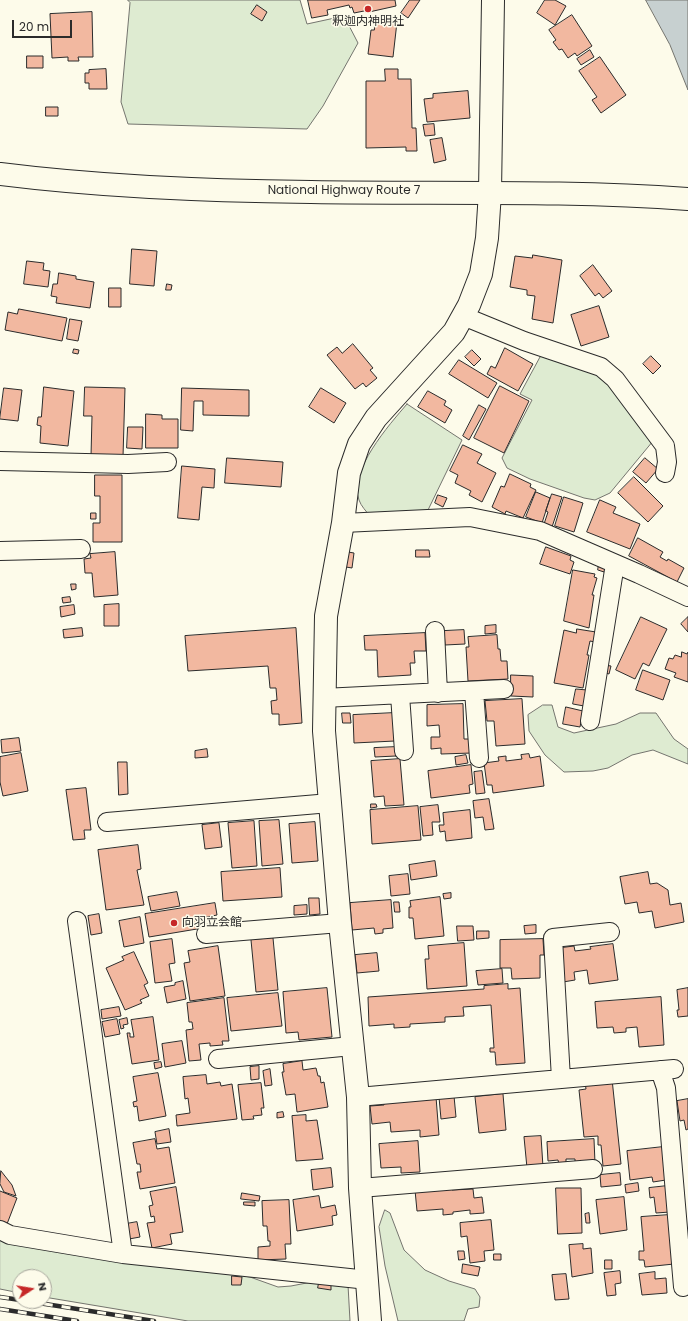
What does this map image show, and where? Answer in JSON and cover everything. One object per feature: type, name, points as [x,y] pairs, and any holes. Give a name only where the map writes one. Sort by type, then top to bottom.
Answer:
[{"type":"main road","points":[[370,1320],[360,1188],[358,1097],[340,923],[324,731],[326,616],[349,473],[358,444],[376,418],[454,332],[469,305],[481,274],[490,192],[493,0]]},
{"type":"main road","name":"National Highway Route 7","points":[[0,174],[100,184],[187,188],[312,192],[490,192],[688,199]]},
{"type":"street","points":[[463,316],[524,341],[601,367],[614,379],[665,446],[667,462],[665,473]]},
{"type":"street","points":[[0,461],[128,464],[167,462]]},
{"type":"street","points":[[342,523],[470,517],[540,531],[688,598]]},
{"type":"street","points":[[0,551],[81,549]]},
{"type":"street","points":[[590,721],[615,564]]},
{"type":"street","points":[[435,631],[438,693]]},
{"type":"street","points":[[324,698],[504,690]]},
{"type":"street","points":[[474,691],[479,758]]},
{"type":"street","points":[[400,695],[404,751]]},
{"type":"street","points":[[107,822],[330,803]]},
{"type":"street","points":[[77,921],[123,1254]]},
{"type":"street","points":[[206,934],[340,923]]},
{"type":"street","points":[[561,1079],[553,938],[610,932]]},
{"type":"street","points":[[218,1059],[352,1046]]},
{"type":"street","points":[[358,1097],[667,1070],[666,1088],[683,1287]]},
{"type":"street","points":[[360,1188],[593,1169]]},
{"type":"street","points":[[0,1230],[10,1235],[123,1254],[368,1280]]},
{"type":"green space","points":[[128,0],[300,0],[307,24],[344,16],[358,43],[323,106],[307,129],[128,124],[121,102],[130,3]]},
{"type":"green space","points":[[548,356],[604,376],[653,441],[610,493],[595,500],[584,498],[530,479],[507,468],[502,458],[532,400],[520,394],[540,357]]},
{"type":"green space","points":[[407,404],[462,440],[428,510],[413,514],[370,516],[359,500],[357,488],[359,476],[372,449]]},
{"type":"green space","points":[[543,705],[552,705],[558,727],[574,733],[616,724],[640,713],[656,713],[674,739],[688,749],[688,764],[653,750],[632,755],[608,768],[593,771],[564,772],[545,755],[529,731],[528,715]]},
{"type":"green space","points":[[385,1210],[390,1213],[404,1250],[425,1270],[449,1281],[475,1289],[480,1297],[479,1307],[468,1309],[464,1321],[398,1321],[385,1266],[379,1227]]},
{"type":"green space","points":[[0,1237],[250,1277],[278,1287],[317,1281],[348,1285],[350,1321],[188,1321],[52,1298],[52,1269],[12,1269],[12,1291],[0,1289]]},
{"type":"shaded area","points":[[646,0],[688,0],[688,90],[670,45]]},
{"type":"building","name":"釈迦内神明社","points":[[308,0],[395,0],[396,6],[369,12],[369,10],[354,13],[352,7],[350,8],[349,5],[327,10],[328,15],[312,18]]},
{"type":"building","points":[[410,0],[420,0],[408,18],[401,13]]},
{"type":"building","points":[[545,0],[555,0],[566,6],[555,25],[537,13]]},
{"type":"building","points":[[257,5],[267,12],[262,21],[251,14]]},
{"type":"building","points":[[92,12],[93,57],[78,57],[79,61],[68,61],[68,57],[52,58],[50,14]]},
{"type":"building","points":[[572,15],[592,46],[577,56],[575,53],[568,58],[562,49],[559,50],[553,42],[556,40],[549,30]]},
{"type":"building","points":[[375,20],[397,22],[393,57],[368,54],[371,30],[374,30]]},
{"type":"building","points":[[590,50],[594,57],[581,65],[577,59]]},
{"type":"building","points":[[27,56],[43,56],[43,68],[27,68]]},
{"type":"building","points":[[600,57],[626,95],[601,113],[592,100],[597,97],[579,71]]},
{"type":"building","points":[[106,69],[107,89],[89,89],[89,83],[85,83],[85,73],[89,73],[89,70]]},
{"type":"building","points":[[385,69],[398,69],[398,79],[411,79],[412,128],[416,128],[417,151],[406,151],[406,147],[366,148],[366,81],[385,81]]},
{"type":"building","points":[[468,91],[470,118],[427,122],[424,99],[433,98],[433,94]]},
{"type":"building","points":[[46,107],[58,107],[58,116],[46,116]]},
{"type":"building","points":[[434,124],[435,135],[425,136],[423,125]]},
{"type":"building","points":[[442,138],[446,160],[434,163],[430,140]]},
{"type":"building","points":[[132,249],[157,251],[154,286],[130,284]]},
{"type":"building","points":[[533,255],[562,260],[553,323],[532,319],[535,296],[527,295],[527,290],[510,287],[515,256],[532,258]]},
{"type":"building","points":[[27,261],[44,263],[43,270],[50,271],[48,287],[24,284]]},
{"type":"building","points":[[593,265],[612,291],[603,298],[599,293],[595,296],[580,276]]},
{"type":"building","points":[[59,273],[76,276],[76,279],[94,282],[90,308],[56,303],[57,297],[51,296],[53,284],[57,284]]},
{"type":"building","points":[[167,284],[172,285],[171,290],[166,290]]},
{"type":"building","points":[[109,288],[121,288],[121,307],[109,307]]},
{"type":"building","points":[[599,306],[609,337],[581,346],[571,315]]},
{"type":"building","points":[[19,309],[67,318],[62,341],[5,330],[8,312],[17,314]]},
{"type":"building","points":[[70,319],[82,321],[78,341],[67,339]]},
{"type":"building","points":[[353,344],[373,368],[370,370],[377,378],[366,387],[363,383],[355,389],[327,355],[337,347],[342,353]]},
{"type":"building","points":[[505,348],[533,364],[518,391],[487,374],[491,366],[495,368]]},
{"type":"building","points":[[74,349],[79,350],[78,354],[73,353]]},
{"type":"building","points":[[472,350],[481,359],[474,366],[465,357]]},
{"type":"building","points":[[651,356],[661,366],[653,374],[643,364]]},
{"type":"building","points":[[459,360],[497,383],[488,398],[449,374]]},
{"type":"building","points":[[500,386],[529,401],[504,453],[474,438]]},
{"type":"building","points":[[44,387],[74,391],[68,446],[40,443],[41,426],[37,425],[38,417],[41,417]]},
{"type":"building","points":[[85,387],[125,388],[123,457],[91,456],[92,416],[84,416]]},
{"type":"building","points":[[4,388],[22,390],[18,421],[0,419]]},
{"type":"building","points":[[182,388],[249,390],[249,416],[203,415],[203,401],[194,401],[193,431],[181,430]]},
{"type":"building","points":[[321,388],[346,403],[334,423],[309,407]]},
{"type":"building","points":[[428,391],[446,401],[444,405],[452,410],[445,423],[418,407]]},
{"type":"building","points":[[479,405],[486,409],[469,440],[463,436]]},
{"type":"building","points":[[146,414],[162,415],[162,419],[178,419],[178,448],[146,448]]},
{"type":"building","points":[[128,427],[143,427],[142,449],[127,448]]},
{"type":"building","points":[[463,445],[482,454],[477,463],[496,473],[482,502],[469,495],[471,491],[455,483],[458,475],[450,471]]},
{"type":"building","points":[[227,458],[283,462],[281,487],[225,483]]},
{"type":"building","points":[[645,458],[658,469],[646,483],[633,472]]},
{"type":"building","points":[[182,466],[215,469],[214,488],[202,487],[199,520],[178,518]]},
{"type":"building","points":[[510,474],[531,484],[530,487],[536,490],[523,518],[506,511],[505,514],[492,507],[501,486],[504,487]]},
{"type":"building","points":[[95,475],[122,475],[122,542],[93,542],[93,523],[100,523],[100,496],[95,496]]},
{"type":"building","points":[[634,477],[663,506],[648,522],[618,493]]},
{"type":"building","points":[[536,492],[550,498],[542,523],[526,517]]},
{"type":"building","points":[[552,494],[562,497],[552,527],[544,524],[548,512],[546,511]]},
{"type":"building","points":[[438,495],[447,498],[443,507],[435,503]]},
{"type":"building","points":[[564,497],[583,503],[574,532],[555,526]]},
{"type":"building","points":[[600,500],[616,507],[613,513],[640,524],[630,549],[587,532]]},
{"type":"building","points":[[91,513],[96,513],[96,519],[91,519]]},
{"type":"building","points":[[638,538],[663,552],[660,557],[667,561],[668,559],[684,568],[677,582],[629,556]]},
{"type":"building","points":[[546,547],[571,556],[570,560],[574,562],[570,574],[540,564]]},
{"type":"building","points":[[416,550],[429,550],[430,557],[416,557]]},
{"type":"building","points":[[115,552],[118,595],[94,597],[92,573],[85,573],[84,559],[91,558],[90,554]]},
{"type":"building","points":[[348,552],[354,553],[352,568],[346,567]]},
{"type":"building","points":[[599,564],[606,565],[604,572],[598,570]]},
{"type":"building","points":[[573,570],[595,574],[594,577],[597,578],[592,595],[594,595],[589,628],[564,621]]},
{"type":"building","points":[[71,584],[76,584],[76,589],[72,590]]},
{"type":"building","points":[[70,597],[71,602],[63,603],[62,598]]},
{"type":"building","points":[[119,604],[119,626],[104,626],[104,605]]},
{"type":"building","points":[[74,605],[75,614],[61,617],[60,607]]},
{"type":"building","points":[[641,617],[667,629],[649,666],[643,663],[635,679],[616,670]]},
{"type":"building","points":[[688,617],[688,632],[681,624]]},
{"type":"building","points":[[496,625],[496,633],[485,634],[485,626]]},
{"type":"building","points":[[82,628],[83,636],[64,638],[63,630]]},
{"type":"building","points":[[296,628],[302,723],[279,725],[279,714],[272,714],[271,701],[277,700],[276,688],[270,688],[268,666],[188,671],[185,636]]},
{"type":"building","points":[[577,629],[596,632],[595,642],[590,641],[583,688],[554,683],[564,630],[576,633]]},
{"type":"building","points":[[464,630],[465,644],[445,645],[444,631]]},
{"type":"building","points":[[425,633],[426,651],[414,651],[415,663],[410,663],[411,675],[378,677],[377,650],[365,650],[364,636]]},
{"type":"building","points":[[497,635],[501,661],[507,661],[508,679],[468,681],[466,647],[469,647],[468,637]]},
{"type":"building","points":[[682,652],[687,654],[688,652],[688,682],[674,677],[676,673],[665,669],[669,658],[673,659],[675,655],[681,657]]},
{"type":"building","points":[[604,665],[611,666],[609,674],[602,672]]},
{"type":"building","points":[[643,670],[670,680],[663,700],[636,690]]},
{"type":"building","points":[[511,675],[533,676],[533,697],[511,696]]},
{"type":"building","points":[[576,689],[587,690],[584,706],[573,704]]},
{"type":"building","points":[[522,699],[525,744],[496,746],[494,721],[487,721],[485,701]]},
{"type":"building","points":[[463,704],[464,739],[472,739],[472,753],[441,754],[441,748],[431,749],[431,737],[440,737],[439,725],[427,726],[427,705]]},
{"type":"building","points":[[566,707],[583,711],[580,727],[563,724]]},
{"type":"building","points":[[342,713],[350,713],[351,723],[343,723]]},
{"type":"building","points":[[394,713],[395,741],[354,743],[353,715]]},
{"type":"building","points":[[19,738],[21,751],[2,753],[1,740]]},
{"type":"building","points":[[396,747],[396,756],[375,757],[374,748]]},
{"type":"building","points":[[207,749],[208,757],[195,758],[195,751]]},
{"type":"building","points":[[21,753],[28,791],[3,796],[0,782],[0,757]]},
{"type":"building","points":[[529,754],[530,758],[540,756],[544,786],[493,793],[492,785],[487,785],[484,763],[499,761],[498,757],[506,756],[506,761],[522,759],[521,755]]},
{"type":"building","points":[[466,755],[468,763],[456,765],[455,757]]},
{"type":"building","points":[[400,759],[404,805],[385,806],[384,796],[374,797],[371,761]]},
{"type":"building","points":[[118,762],[127,762],[128,794],[119,795]]},
{"type":"building","points":[[471,765],[473,784],[469,785],[470,793],[431,798],[428,771]]},
{"type":"building","points":[[482,771],[485,793],[476,794],[474,772]]},
{"type":"building","points":[[86,788],[91,830],[84,830],[85,839],[73,840],[66,790]]},
{"type":"building","points":[[489,799],[494,829],[485,830],[483,817],[475,818],[473,801]]},
{"type":"building","points":[[371,804],[376,804],[377,807],[371,808]]},
{"type":"building","points":[[438,805],[440,822],[432,822],[433,835],[423,836],[420,807]]},
{"type":"building","points":[[418,806],[421,840],[372,844],[370,810]]},
{"type":"building","points":[[470,810],[472,838],[446,841],[445,831],[440,832],[439,825],[444,825],[443,813]]},
{"type":"building","points":[[279,820],[283,864],[262,866],[259,821]]},
{"type":"building","points":[[254,821],[257,866],[232,868],[228,823]]},
{"type":"building","points":[[315,822],[318,861],[292,863],[289,824]]},
{"type":"building","points":[[219,823],[222,847],[205,849],[202,825]]},
{"type":"building","points":[[138,845],[141,869],[137,870],[144,905],[106,910],[98,850]]},
{"type":"building","points":[[435,861],[437,876],[411,880],[409,865]]},
{"type":"building","points":[[280,868],[282,897],[223,901],[221,872]]},
{"type":"building","points":[[648,872],[650,884],[657,883],[668,890],[670,905],[681,903],[684,922],[655,928],[652,911],[639,913],[637,902],[625,904],[620,877]]},
{"type":"building","points":[[408,874],[410,894],[391,896],[389,876]]},
{"type":"building","points":[[177,892],[180,906],[151,911],[148,897]]},
{"type":"building","points":[[451,893],[451,898],[444,899],[443,894]]},
{"type":"building","points":[[440,897],[444,936],[415,939],[413,918],[409,918],[409,907],[411,907],[410,901]]},
{"type":"building","points":[[309,898],[319,898],[320,914],[310,915]]},
{"type":"building","points":[[391,900],[393,928],[383,929],[383,933],[375,934],[374,928],[352,930],[350,903]]},
{"type":"building","points":[[394,902],[399,902],[400,912],[395,912]]},
{"type":"building","name":"向羽立会館","points":[[215,903],[217,915],[202,918],[203,928],[149,937],[145,914]]},
{"type":"building","points":[[307,905],[307,914],[294,915],[294,906]]},
{"type":"building","points":[[99,914],[102,933],[91,935],[88,916]]},
{"type":"building","points":[[140,917],[144,943],[124,947],[119,921]]},
{"type":"building","points":[[536,925],[536,933],[525,934],[524,926]]},
{"type":"building","points":[[457,926],[473,926],[474,940],[458,941]]},
{"type":"building","points":[[477,931],[489,931],[489,938],[477,939]]},
{"type":"building","points":[[273,938],[278,990],[256,992],[251,940]]},
{"type":"building","points":[[172,939],[175,963],[169,964],[172,981],[155,983],[150,942]]},
{"type":"building","points":[[543,939],[544,955],[540,955],[540,978],[512,979],[511,968],[500,968],[500,940]]},
{"type":"building","points":[[464,943],[467,986],[427,989],[425,959],[429,959],[428,946]]},
{"type":"building","points":[[613,944],[618,980],[589,984],[587,970],[574,972],[575,980],[563,982],[558,948],[574,946],[575,951],[591,949],[590,947]]},
{"type":"building","points":[[218,946],[225,996],[190,1001],[184,963],[190,962],[188,951]]},
{"type":"building","points":[[134,952],[148,983],[144,985],[149,996],[140,1000],[142,1003],[125,1010],[106,968],[124,960],[122,957]]},
{"type":"building","points":[[377,953],[379,971],[357,973],[355,955]]},
{"type":"building","points":[[502,969],[503,983],[478,985],[476,971]]},
{"type":"building","points":[[183,981],[186,999],[167,1003],[164,987],[175,985],[175,983]]},
{"type":"building","points":[[508,984],[508,989],[520,988],[525,1063],[496,1065],[495,1052],[490,1052],[490,1048],[494,1048],[491,1005],[463,1007],[464,1016],[445,1017],[445,1022],[410,1024],[410,1027],[394,1028],[394,1024],[369,1026],[368,997],[484,989],[484,986]]},
{"type":"building","points":[[327,988],[332,1037],[299,1040],[298,1032],[286,1033],[283,992]]},
{"type":"building","points":[[688,988],[688,1016],[678,1017],[677,1010],[679,1010],[677,990]]},
{"type":"building","points":[[278,993],[282,1026],[231,1031],[227,998]]},
{"type":"building","points":[[661,997],[664,1045],[639,1047],[637,1027],[626,1028],[626,1032],[614,1033],[613,1027],[597,1028],[595,1002]]},
{"type":"building","points":[[224,998],[229,1041],[222,1041],[223,1045],[210,1046],[210,1043],[199,1044],[201,1060],[189,1061],[186,1030],[193,1029],[192,1022],[189,1022],[187,1003]]},
{"type":"building","points":[[119,1007],[121,1016],[102,1019],[101,1010]]},
{"type":"building","points":[[153,1017],[159,1060],[132,1064],[127,1033],[130,1033],[130,1037],[134,1037],[131,1020]]},
{"type":"building","points":[[127,1018],[128,1024],[123,1025],[124,1028],[121,1029],[119,1020]]},
{"type":"building","points":[[117,1019],[120,1034],[105,1037],[102,1022]]},
{"type":"building","points":[[182,1041],[186,1063],[165,1067],[162,1044]]},
{"type":"building","points":[[302,1061],[303,1070],[316,1068],[318,1076],[320,1076],[321,1083],[324,1082],[328,1107],[297,1112],[295,1094],[286,1095],[282,1072],[284,1072],[283,1064]]},
{"type":"building","points":[[161,1062],[162,1067],[155,1069],[154,1063]]},
{"type":"building","points":[[259,1066],[259,1079],[251,1080],[250,1067]]},
{"type":"building","points":[[270,1069],[272,1085],[265,1086],[263,1071]]},
{"type":"building","points":[[158,1073],[166,1116],[139,1121],[137,1106],[134,1107],[133,1102],[137,1101],[133,1077]]},
{"type":"building","points":[[206,1075],[207,1084],[220,1082],[221,1086],[232,1084],[237,1119],[177,1126],[176,1115],[190,1113],[188,1098],[185,1099],[183,1077]]},
{"type":"building","points":[[612,1079],[621,1164],[603,1166],[601,1145],[598,1145],[598,1136],[584,1137],[579,1090],[586,1089],[585,1082]]},
{"type":"building","points":[[261,1083],[264,1108],[261,1108],[262,1115],[253,1116],[254,1119],[242,1120],[238,1085]]},
{"type":"building","points":[[503,1094],[506,1130],[479,1133],[475,1097]]},
{"type":"building","points":[[454,1096],[456,1117],[441,1119],[439,1097]]},
{"type":"building","points":[[436,1097],[439,1135],[420,1137],[420,1130],[391,1132],[390,1122],[372,1124],[370,1106],[384,1105],[384,1102]]},
{"type":"building","points":[[688,1099],[688,1129],[686,1130],[684,1120],[680,1121],[677,1101]]},
{"type":"building","points":[[283,1112],[284,1117],[277,1118],[277,1113]]},
{"type":"building","points":[[306,1115],[306,1121],[317,1120],[323,1159],[296,1161],[292,1116]]},
{"type":"building","points":[[169,1129],[171,1142],[157,1144],[155,1132]]},
{"type":"building","points":[[541,1136],[543,1167],[527,1168],[524,1137]]},
{"type":"building","points":[[155,1139],[157,1149],[169,1147],[175,1183],[140,1189],[137,1172],[141,1172],[140,1164],[137,1164],[133,1143]]},
{"type":"building","points":[[594,1139],[595,1163],[575,1164],[575,1159],[566,1159],[566,1164],[559,1165],[558,1160],[548,1161],[547,1142]]},
{"type":"building","points":[[418,1141],[420,1172],[401,1173],[401,1167],[381,1168],[379,1144]]},
{"type":"building","points":[[663,1147],[666,1180],[653,1182],[652,1177],[630,1180],[627,1151]]},
{"type":"building","points":[[331,1168],[333,1187],[313,1190],[311,1170]]},
{"type":"building","points":[[1,1171],[12,1185],[16,1196],[4,1192],[0,1184]]},
{"type":"building","points":[[620,1173],[621,1185],[601,1187],[600,1175]]},
{"type":"building","points":[[638,1183],[639,1191],[626,1193],[625,1185]]},
{"type":"building","points":[[667,1186],[670,1212],[656,1213],[654,1197],[650,1198],[649,1188]]},
{"type":"building","points":[[176,1187],[183,1232],[170,1234],[172,1244],[152,1248],[147,1223],[155,1222],[154,1216],[151,1217],[149,1206],[153,1205],[150,1192]]},
{"type":"building","points":[[452,1188],[452,1190],[473,1189],[474,1198],[482,1197],[484,1213],[470,1214],[470,1210],[443,1215],[443,1209],[417,1211],[415,1190]]},
{"type":"building","points":[[556,1188],[581,1188],[582,1233],[558,1234]]},
{"type":"building","points":[[0,1191],[17,1198],[7,1224],[0,1221]]},
{"type":"building","points":[[242,1193],[260,1196],[259,1201],[241,1199]]},
{"type":"building","points":[[319,1196],[321,1208],[335,1205],[337,1215],[332,1216],[333,1225],[297,1231],[293,1200]]},
{"type":"building","points":[[624,1197],[627,1230],[600,1234],[596,1200]]},
{"type":"building","points":[[289,1200],[291,1244],[285,1244],[286,1259],[258,1260],[258,1247],[270,1246],[270,1241],[268,1241],[267,1226],[263,1226],[262,1201]]},
{"type":"building","points":[[244,1202],[255,1202],[255,1206],[244,1205]]},
{"type":"building","points":[[589,1213],[590,1223],[586,1223],[585,1214]]},
{"type":"building","points":[[669,1215],[674,1264],[645,1267],[644,1260],[639,1260],[639,1251],[644,1251],[641,1217]]},
{"type":"building","points":[[491,1220],[494,1250],[484,1251],[485,1261],[470,1263],[467,1236],[461,1237],[460,1223]]},
{"type":"building","points":[[137,1222],[140,1237],[129,1239],[126,1224]]},
{"type":"building","points":[[583,1244],[583,1249],[591,1248],[593,1273],[572,1277],[569,1245]]},
{"type":"building","points":[[458,1251],[464,1251],[465,1259],[459,1260]]},
{"type":"building","points":[[494,1254],[501,1254],[501,1260],[494,1260]]},
{"type":"building","points":[[605,1260],[612,1260],[612,1269],[605,1269]]},
{"type":"building","points":[[463,1264],[480,1267],[478,1276],[462,1273]]},
{"type":"building","points":[[620,1271],[621,1283],[615,1284],[616,1295],[607,1296],[604,1273]]},
{"type":"building","points":[[655,1272],[655,1279],[666,1278],[667,1293],[642,1295],[639,1274]]},
{"type":"building","points":[[566,1274],[569,1299],[555,1300],[552,1275]]},
{"type":"building","points":[[232,1276],[242,1277],[241,1285],[232,1285]]},
{"type":"building","points":[[319,1283],[331,1284],[331,1290],[318,1288]]},
{"type":"railway","points":[[0,1297],[12,1299]]},
{"type":"railway","points":[[52,1305],[154,1321]]},
{"type":"railway","points":[[0,1309],[77,1321]]},
{"type":"place","name":"釈迦内神明社","points":[[368,9]]},
{"type":"place","name":"向羽立会館","points":[[174,923]]}]
